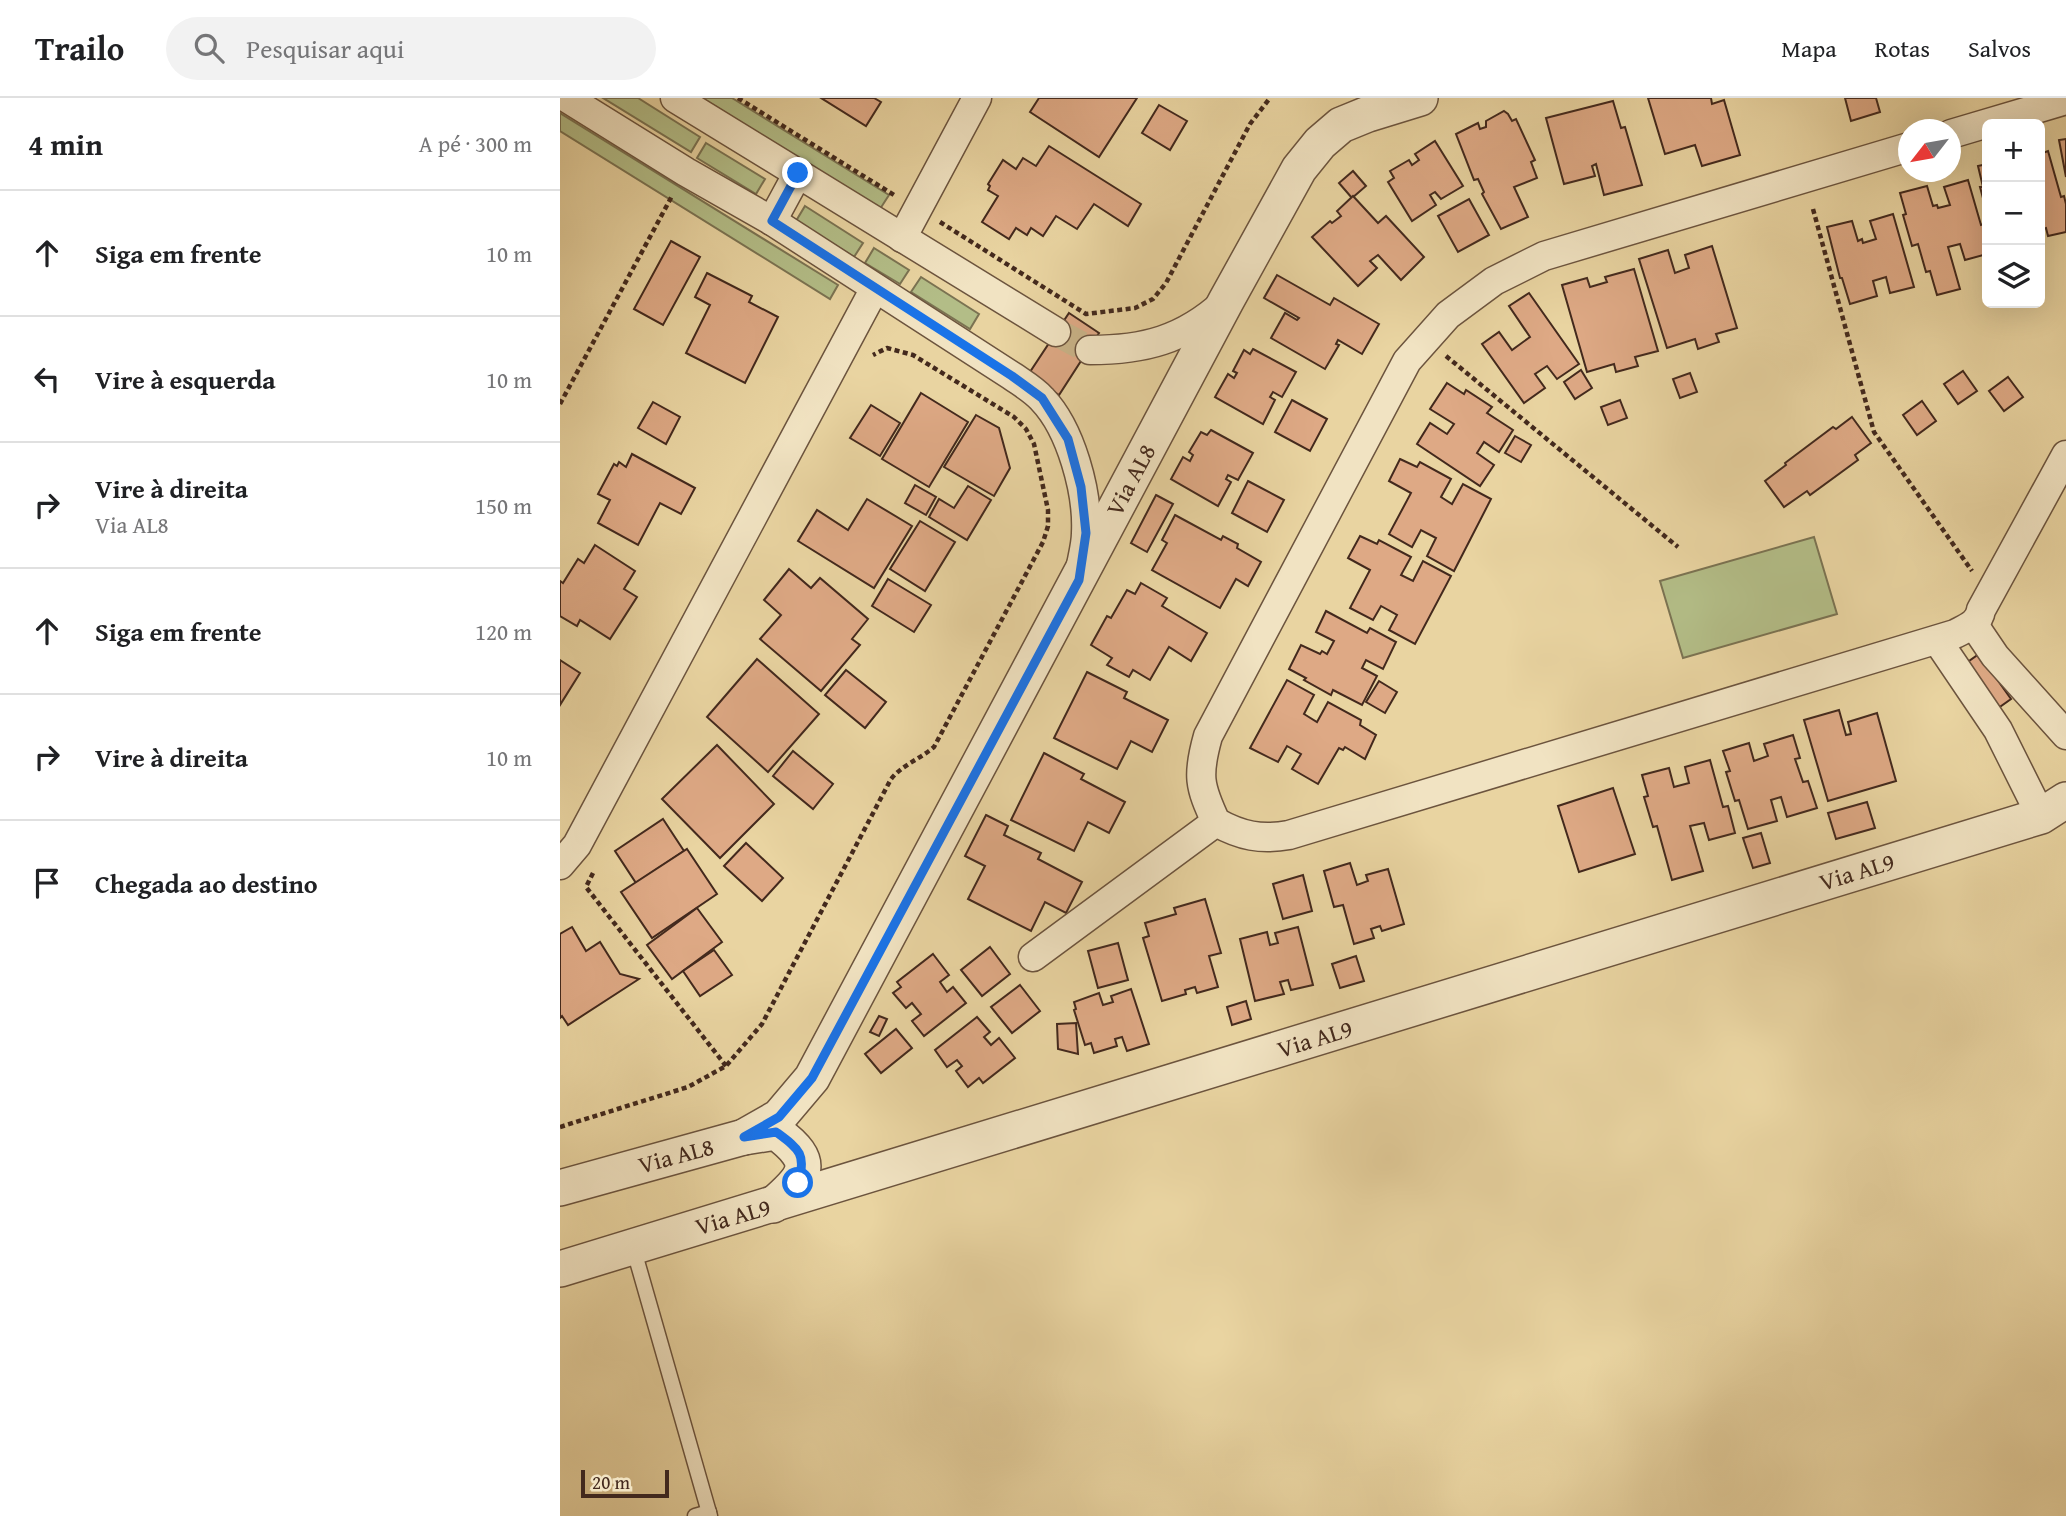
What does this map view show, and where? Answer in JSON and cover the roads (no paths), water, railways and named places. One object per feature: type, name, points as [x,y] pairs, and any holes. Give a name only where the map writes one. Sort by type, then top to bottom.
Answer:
[{"type":"street","points":[[567,98],[686,172],[772,221],[1042,398],[1068,439],[1085,510],[1086,533],[1079,580]]},
{"type":"street","points":[[675,98],[1056,332]]},
{"type":"street","points":[[902,238],[977,98]]},
{"type":"street","name":"Via AL8","points":[[560,1188],[744,1137],[779,1117],[812,1078],[1299,169],[1320,143],[1341,125],[1420,98]]},
{"type":"street","points":[[1961,131],[2066,100]]},
{"type":"street","points":[[1898,150],[1544,256],[1494,281],[1448,315],[1407,361],[1208,736],[1200,762],[1200,784],[1216,822],[1248,837],[1268,839],[1289,835],[1937,640],[1973,625],[2066,455]]},
{"type":"street","points":[[772,221],[798,173]]},
{"type":"street","points":[[560,865],[577,845],[875,288]]},
{"type":"street","points":[[1090,349],[1120,350],[1172,338],[1209,317],[1226,302]]},
{"type":"street","points":[[1973,625],[1995,656],[2066,735]]},
{"type":"street","points":[[1937,640],[2058,813]]},
{"type":"street","name":"Via AL9","points":[[560,1269],[2058,813]]},
{"type":"street","points":[[1033,957],[1216,822]]},
{"type":"street","points":[[744,1137],[776,1132],[796,1147],[800,1156],[803,1165],[798,1183],[773,1205]]},
{"type":"lane","points":[[633,1247],[705,1515]]},
{"type":"tunnel","points":[[1056,332],[1090,350]]}]
